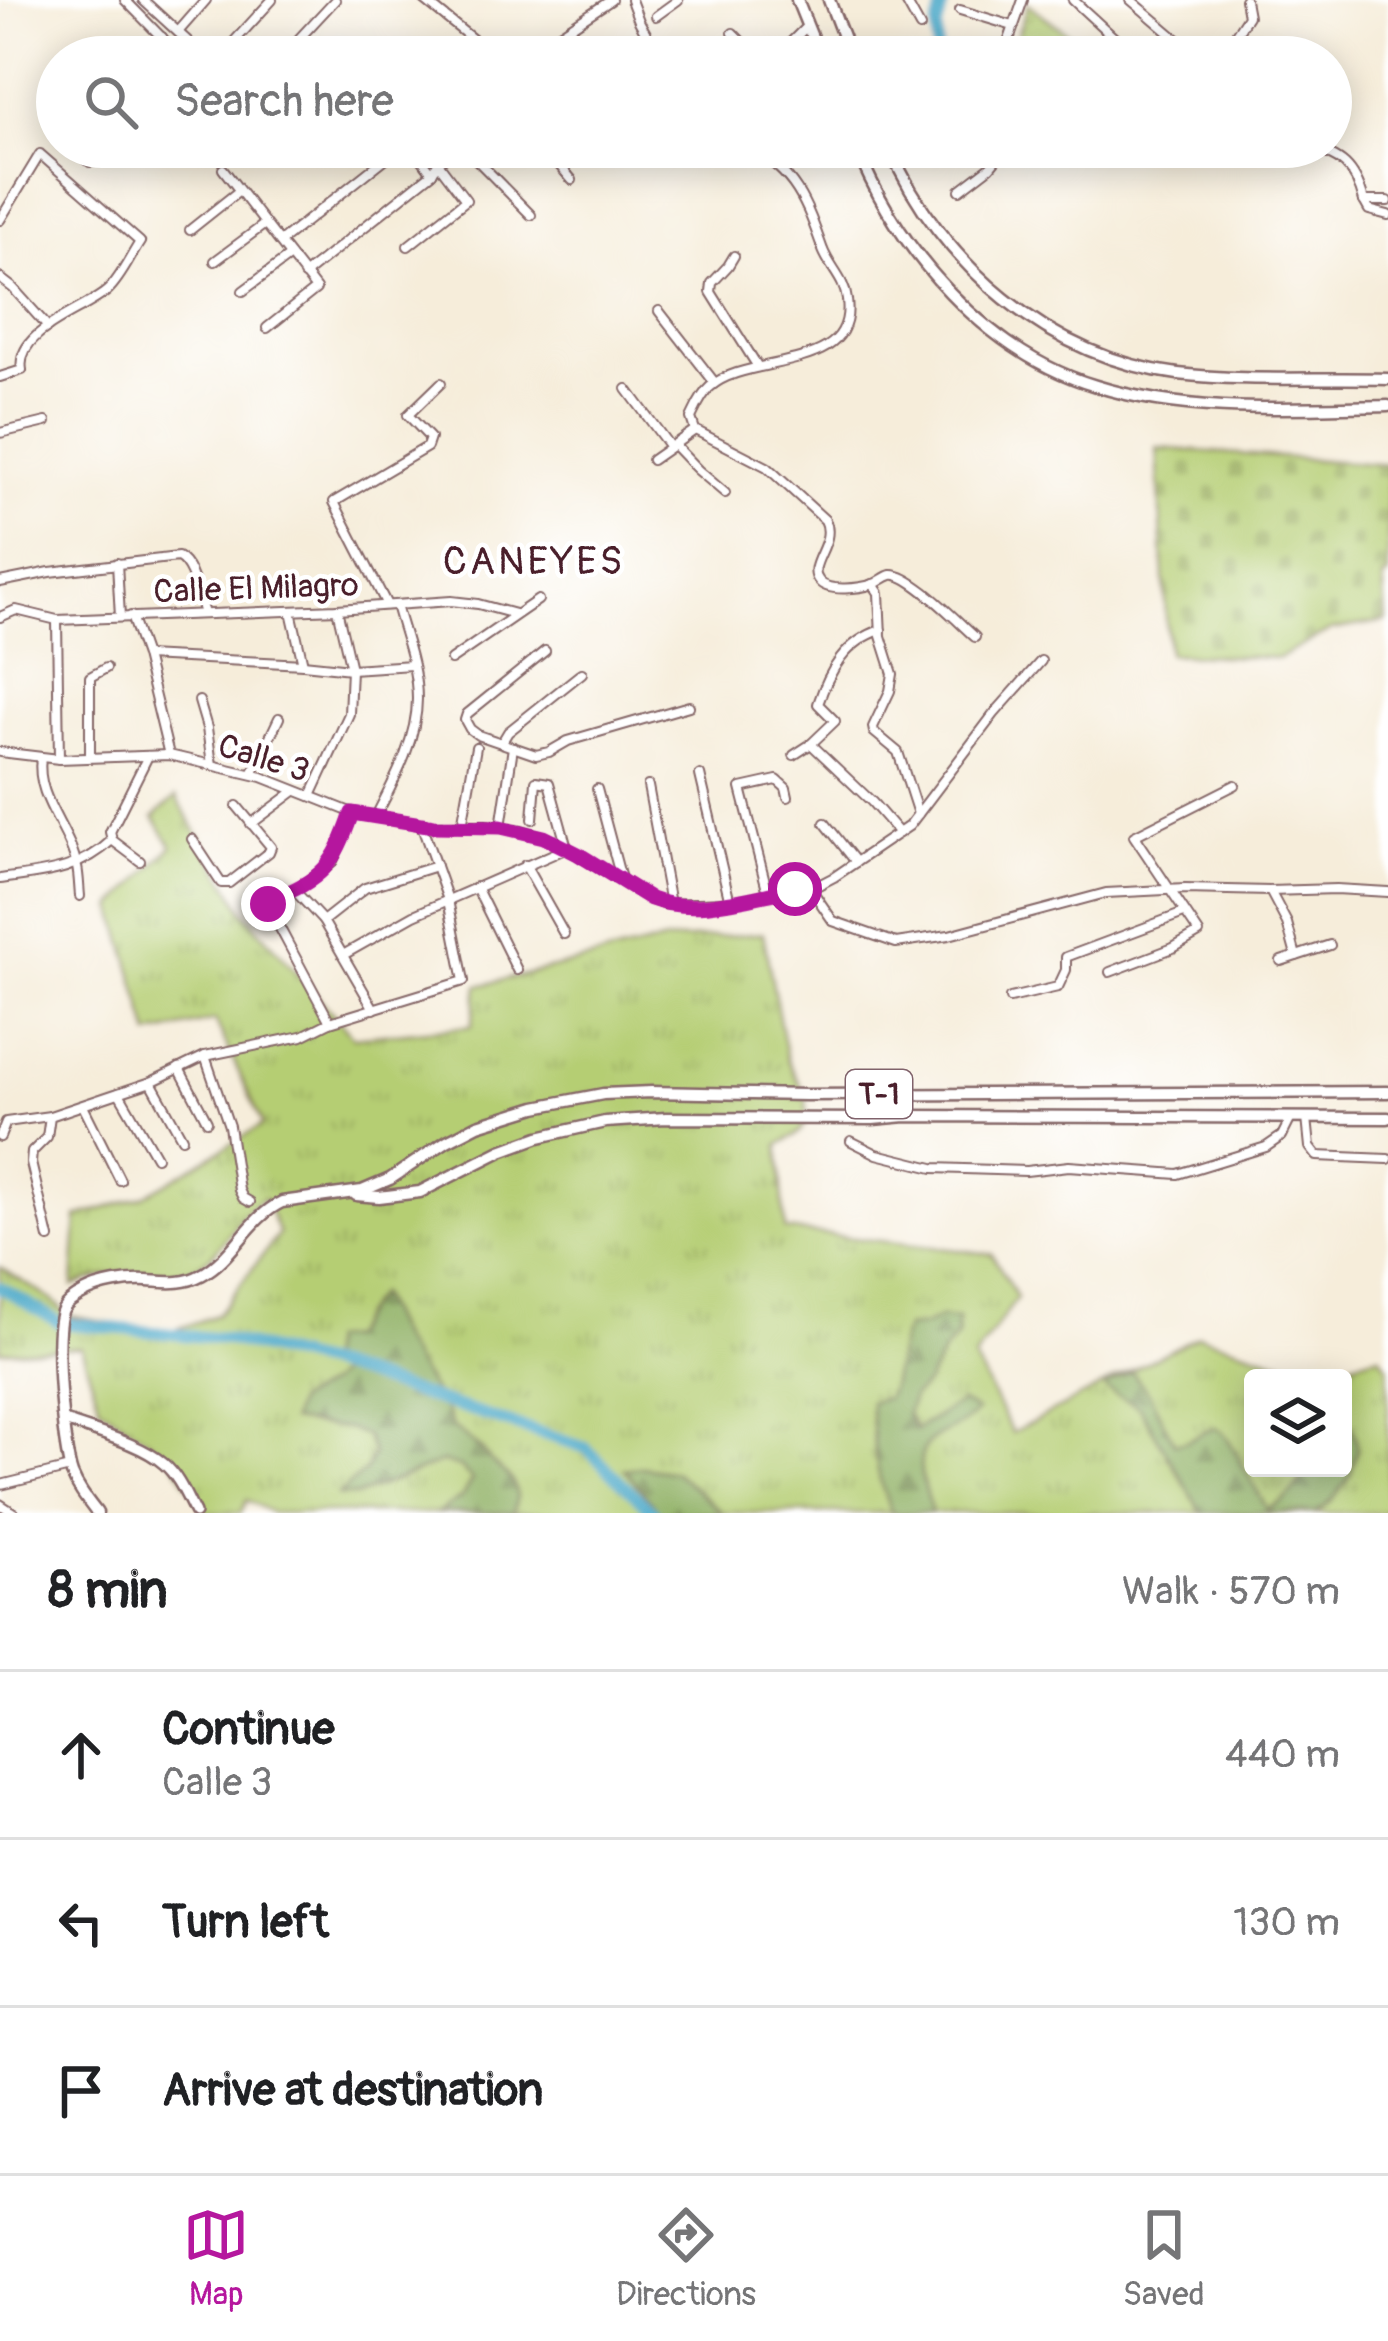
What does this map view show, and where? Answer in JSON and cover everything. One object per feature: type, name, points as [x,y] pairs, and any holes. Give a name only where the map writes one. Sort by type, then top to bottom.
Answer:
[{"type":"highway","points":[[797,0],[811,36]]},
{"type":"highway","points":[[829,0],[843,36]]},
{"type":"highway","points":[[866,168],[887,209],[931,271],[986,325],[1065,375],[1135,396],[1217,406],[1388,406]]},
{"type":"highway","points":[[901,168],[926,214],[969,266],[1031,321],[1060,338],[1117,361],[1172,374],[1388,379]]},
{"type":"highway","name":"T-1","points":[[349,1195],[390,1179],[478,1125],[536,1106],[603,1094],[1388,1092]]},
{"type":"highway","name":"T-1","points":[[97,1513],[70,1468],[58,1370],[62,1312],[91,1290],[135,1281],[178,1283],[198,1277],[218,1264],[266,1211],[282,1202],[349,1195],[407,1196],[539,1137],[626,1120],[1388,1118]]},
{"type":"main road","points":[[65,1421],[150,1454],[175,1476],[195,1513]]},
{"type":"street","points":[[125,0],[160,36]]},
{"type":"street","points":[[143,0],[182,36]]},
{"type":"street","points":[[178,32],[206,0]]},
{"type":"street","points":[[239,36],[272,0]]},
{"type":"street","points":[[302,36],[335,0]]},
{"type":"street","points":[[424,0],[469,36]]},
{"type":"street","points":[[555,36],[611,0]]},
{"type":"street","points":[[631,0],[648,36]]},
{"type":"street","points":[[656,16],[678,0]]},
{"type":"street","points":[[905,0],[920,27]]},
{"type":"street","points":[[1010,36],[1023,0]]},
{"type":"street","points":[[1073,0],[1113,36]]},
{"type":"street","points":[[1131,0],[1173,36]]},
{"type":"street","points":[[1235,36],[1248,16],[1245,0]]},
{"type":"street","points":[[960,10],[1013,26]]},
{"type":"street","points":[[798,36],[807,26]]},
{"type":"street","points":[[733,33],[736,36]]},
{"type":"street","points":[[0,220],[36,161]]},
{"type":"street","points":[[0,377],[22,370],[20,359],[28,345],[48,327],[109,289],[140,242],[56,168]]},
{"type":"street","points":[[280,242],[373,168]]},
{"type":"street","points":[[304,275],[435,168],[466,200],[408,246]]},
{"type":"street","points":[[483,168],[531,215]]},
{"type":"street","points":[[562,168],[572,180]]},
{"type":"street","points":[[779,168],[796,184],[825,255],[844,285],[848,311],[837,340],[790,361],[715,383],[691,418],[694,430],[767,467],[825,520],[830,530],[815,569],[822,585],[873,584],[899,576],[975,637]]},
{"type":"street","points":[[960,190],[989,168]]},
{"type":"street","points":[[1348,168],[1358,178],[1369,210],[1388,215]]},
{"type":"street","points":[[223,169],[316,289],[267,328]]},
{"type":"street","points":[[190,230],[239,190]]},
{"type":"street","points":[[1364,201],[1388,201]]},
{"type":"street","points":[[215,261],[265,224]]},
{"type":"street","points":[[243,291],[290,256]]},
{"type":"street","points":[[734,256],[712,283],[711,292],[758,367]]},
{"type":"street","points":[[0,278],[48,327]]},
{"type":"street","points":[[659,311],[715,383]]},
{"type":"street","points":[[376,816],[396,775],[417,701],[412,665],[392,605],[334,502],[427,447],[430,439],[408,415],[441,382]]},
{"type":"street","points":[[627,389],[672,446],[724,493]]},
{"type":"street","points":[[0,433],[46,422]]},
{"type":"street","points":[[652,460],[694,430]]},
{"type":"street","points":[[0,582],[117,563],[183,559],[204,613]]},
{"type":"street","points":[[117,563],[126,617],[146,656],[169,754]]},
{"type":"street","points":[[873,584],[893,674],[873,727],[898,752],[918,814]]},
{"type":"street","points":[[451,660],[538,599]]},
{"type":"street","name":"Calle El Milagro","points":[[0,617],[16,610],[57,620],[464,602],[515,614]]},
{"type":"street","points":[[311,796],[349,714],[351,668],[337,609]]},
{"type":"street","points":[[291,611],[303,664]]},
{"type":"street","points":[[57,620],[59,759]]},
{"type":"street","points":[[794,755],[835,721],[818,704],[845,651],[864,635],[880,630]]},
{"type":"street","points":[[545,651],[465,717],[475,734],[531,755],[545,754],[568,741],[689,706]]},
{"type":"street","points":[[146,656],[351,668],[412,665]]},
{"type":"street","name":"Calle 3","points":[[0,752],[59,759],[169,754],[252,774],[352,813],[421,824],[501,827],[544,837],[651,899],[670,904],[730,902],[811,889],[909,826],[1041,661]]},
{"type":"street","points":[[90,757],[90,677],[106,668]]},
{"type":"street","points":[[502,742],[508,732],[582,673]]},
{"type":"street","points":[[199,701],[212,765]]},
{"type":"street","points":[[252,774],[279,718]]},
{"type":"street","points":[[811,744],[899,833]]},
{"type":"street","points":[[462,826],[476,747]]},
{"type":"street","points":[[501,827],[513,747]]},
{"type":"street","points":[[140,861],[112,840],[110,832],[148,756]]},
{"type":"street","points":[[41,758],[44,790],[77,865],[80,896]]},
{"type":"street","points":[[700,775],[730,902]]},
{"type":"street","points":[[768,893],[741,788],[777,780],[788,797]]},
{"type":"street","points":[[343,955],[391,927],[567,848],[549,783],[536,781],[533,819]]},
{"type":"street","points":[[1110,972],[1199,933],[1134,836],[1235,784]]},
{"type":"street","points":[[648,786],[670,904]]},
{"type":"street","points":[[598,789],[622,881]]},
{"type":"street","points":[[251,824],[296,790]]},
{"type":"street","points":[[192,839],[221,883],[227,884],[271,849],[237,806]]},
{"type":"street","points":[[330,1022],[268,906],[270,900],[295,890],[332,863],[352,813]]},
{"type":"street","points":[[825,823],[856,862]]},
{"type":"street","points":[[0,1137],[3,1121],[50,1116],[83,1106],[206,1056],[302,1036],[330,1022],[464,981],[448,900],[421,824]]},
{"type":"street","points":[[0,879],[63,870],[112,840]]},
{"type":"street","points":[[323,921],[365,888],[436,866]]},
{"type":"street","points":[[525,866],[565,934]]},
{"type":"street","points":[[476,887],[517,970]]},
{"type":"street","points":[[811,889],[832,921],[896,944],[949,935],[1091,895],[1171,889],[1388,892]]},
{"type":"street","points":[[295,890],[323,921],[374,1009]]},
{"type":"street","points":[[1270,891],[1287,922],[1296,956]]},
{"type":"street","points":[[1010,998],[1058,987],[1066,957],[1184,913]]},
{"type":"street","points":[[1281,962],[1330,945]]},
{"type":"street","points":[[206,1056],[229,1126],[239,1190],[250,1202]]},
{"type":"street","points":[[179,1068],[206,1121]]},
{"type":"street","points":[[151,1082],[182,1138]]},
{"type":"street","points":[[119,1093],[155,1156]]},
{"type":"street","points":[[83,1106],[119,1180]]},
{"type":"street","points":[[49,1238],[31,1163],[32,1151],[47,1137],[50,1116]]},
{"type":"street","points":[[851,1141],[877,1154],[933,1168],[1026,1171],[1069,1166],[1178,1174],[1267,1147],[1282,1136],[1291,1118]]},
{"type":"street","points":[[1307,1118],[1310,1147],[1317,1156],[1388,1159]]},
{"type":"street","points":[[1,1485],[70,1468]]},
{"type":"street","points":[[182,1513],[187,1498]]},
{"type":"street","points":[[0,1504],[14,1513]]},
{"type":"green space","points":[[1028,4],[1071,36],[1017,36]]},
{"type":"green space","points":[[1157,448],[1388,465],[1386,621],[1331,630],[1279,658],[1168,654]]},
{"type":"green space","points":[[176,797],[245,913],[353,1037],[472,1026],[478,986],[666,941],[763,933],[787,1060],[806,1095],[807,1120],[799,1133],[779,1145],[785,1230],[992,1254],[1017,1298],[974,1359],[1012,1433],[1199,1335],[1307,1369],[1244,1369],[1244,1477],[1352,1477],[1352,1369],[1327,1369],[1380,1355],[1388,1366],[1388,1513],[272,1513],[247,1500],[241,1513],[207,1513],[169,1455],[100,1406],[81,1347],[0,1351],[0,1267],[69,1316],[166,1333],[217,1315],[279,1234],[264,1198],[245,1213],[216,1251],[189,1270],[115,1274],[73,1286],[77,1217],[142,1197],[263,1125],[215,1020],[150,1035],[114,907],[172,846],[154,817]]},
{"type":"green space","points":[[378,1294],[400,1341],[452,1427],[512,1480],[517,1496],[513,1513],[438,1513],[462,1497],[472,1480],[460,1467],[442,1462],[357,1496],[338,1495],[365,1471],[373,1454],[366,1436],[291,1421],[296,1402],[340,1372],[326,1360],[329,1340],[347,1338]]},
{"type":"green space","points":[[939,1318],[958,1319],[956,1338],[913,1396],[907,1414],[915,1430],[961,1402],[977,1411],[934,1438],[922,1454],[921,1473],[932,1513],[892,1513],[878,1472],[870,1402],[887,1398],[906,1328]]},
{"type":"green space","points":[[1132,1372],[1150,1395],[1174,1443],[1217,1428],[1227,1437],[1244,1468],[1244,1477],[1249,1477],[1267,1509],[1281,1503],[1303,1477],[1349,1477],[1334,1498],[1315,1513],[1202,1513],[1140,1408],[1104,1386]]},
{"type":"green space","points":[[1352,1430],[1358,1449],[1352,1468]]},
{"type":"green space","points":[[624,1469],[675,1472],[723,1513],[660,1513]]},
{"type":"waterway","points":[[937,36],[944,0]]},
{"type":"waterway","points":[[0,1287],[60,1323],[224,1339],[334,1367],[586,1448],[654,1513]]},
{"type":"district","name":"CANEYES","points":[[534,560]]},
{"type":"route","points":[[268,904],[332,863],[352,813],[434,826],[521,830],[578,854],[664,904],[730,902],[795,889]]}]
